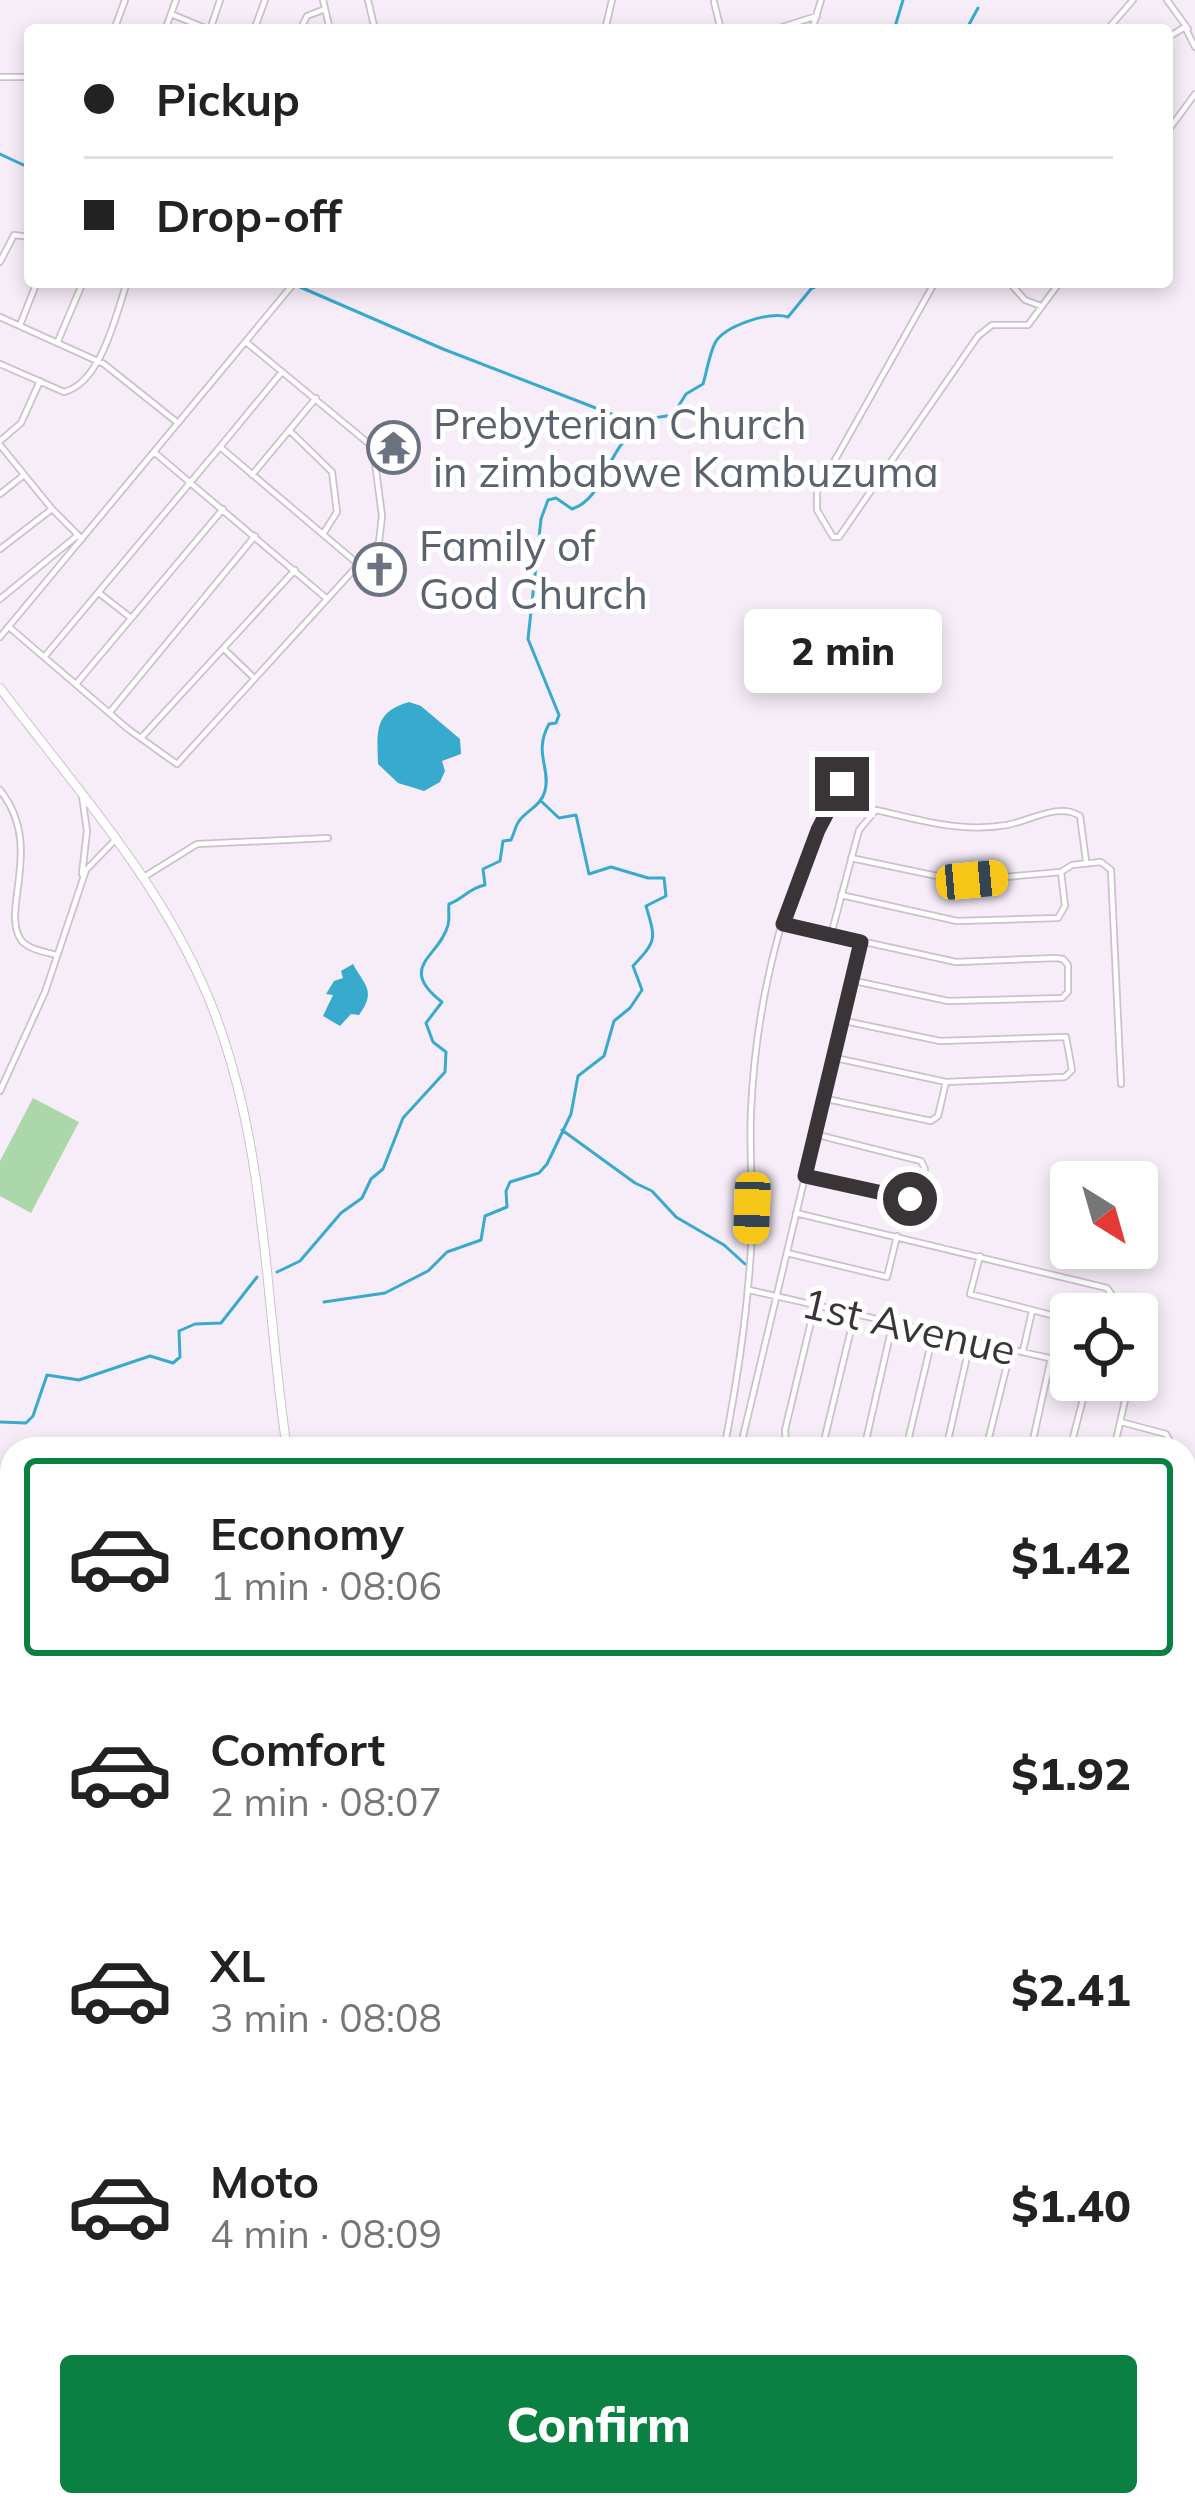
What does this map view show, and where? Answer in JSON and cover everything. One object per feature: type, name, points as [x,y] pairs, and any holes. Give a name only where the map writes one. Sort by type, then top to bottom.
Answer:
[{"type":"street","points":[[167,24],[176,0]]},
{"type":"street","points":[[323,0],[329,24]]},
{"type":"street","points":[[814,24],[820,0]]},
{"type":"street","points":[[1112,24],[1133,0]]},
{"type":"street","points":[[1167,0],[1189,29],[1195,46]]},
{"type":"street","points":[[303,24],[307,16],[325,9]]},
{"type":"street","points":[[171,14],[195,24]]},
{"type":"street","points":[[792,24],[817,16]]},
{"type":"street","points":[[1173,34],[1189,29]]},
{"type":"street","points":[[1173,125],[1195,94]]},
{"type":"street","points":[[0,262],[14,235],[24,236]]},
{"type":"street","points":[[20,325],[35,288]]},
{"type":"street","points":[[58,341],[80,288]]},
{"type":"street","points":[[0,364],[67,393],[89,376],[125,288]]},
{"type":"street","points":[[0,637],[290,288]]},
{"type":"street","points":[[931,288],[817,492],[817,510],[833,537],[839,537],[978,336],[992,325],[1028,325],[1056,288]]},
{"type":"street","points":[[1015,288],[1036,307],[1043,305]]},
{"type":"street","points":[[1,321],[97,359],[178,423]]},
{"type":"street","points":[[9,627],[140,739],[177,764],[382,537],[376,455],[368,441],[246,342]]},
{"type":"street","points":[[45,656],[282,372]]},
{"type":"street","points":[[40,381],[21,423],[0,443],[80,537]]},
{"type":"street","points":[[252,475],[316,398]]},
{"type":"street","points":[[289,430],[332,472],[338,512],[322,533]]},
{"type":"street","points":[[220,447],[358,564]]},
{"type":"street","points":[[154,452],[326,598]]},
{"type":"street","points":[[0,494],[24,476]]},
{"type":"street","points":[[76,684],[223,508]]},
{"type":"street","points":[[0,549],[52,509]]},
{"type":"street","points":[[109,713],[255,536]]},
{"type":"street","points":[[0,598],[80,537]]},
{"type":"street","points":[[140,739],[295,570]]},
{"type":"street","points":[[99,592],[131,618]]},
{"type":"street","points":[[224,649],[253,677]]},
{"type":"street","points":[[0,688],[144,877],[204,988],[243,1111],[263,1224],[286,1437]]},
{"type":"street","points":[[726,1437],[747,1290],[754,1074],[761,1012],[795,887],[818,830],[860,756]]},
{"type":"street","points":[[0,790],[18,822],[22,853],[14,918],[19,938],[31,948],[57,955]]},
{"type":"street","points":[[0,1091],[33,1022],[82,879],[88,831],[82,796]]},
{"type":"street","points":[[831,935],[859,830],[875,809],[966,829],[1072,810],[1081,816],[1086,862]]},
{"type":"street","points":[[144,877],[197,844],[328,838]]},
{"type":"street","points":[[82,879],[116,839]]},
{"type":"street","points":[[851,858],[961,881],[1061,872],[1086,862],[1101,862],[1112,875],[1121,1084]]},
{"type":"street","points":[[842,895],[957,921],[1058,918],[1065,906],[1061,872]]},
{"type":"street","points":[[783,924],[956,962],[1063,958],[1068,965],[1068,992],[1062,998],[948,1001],[850,980]]},
{"type":"street","points":[[743,1437],[861,942]]},
{"type":"street","points":[[831,1057],[946,1082],[1065,1077],[1072,1070],[1066,1037],[940,1041],[839,1020]]},
{"type":"street","points":[[821,1098],[931,1121],[938,1116],[946,1082]]},
{"type":"street","points":[[805,1176],[910,1199],[919,1194],[925,1172],[921,1161],[814,1134]]},
{"type":"street","points":[[796,1213],[1107,1288],[1111,1293]]},
{"type":"street","points":[[787,1253],[887,1276],[897,1236]]},
{"type":"street","points":[[980,1256],[970,1294],[1050,1315]]},
{"type":"street","name":"1st Avenue","points":[[747,1290],[1050,1358]]},
{"type":"street","points":[[786,1437],[814,1305]]},
{"type":"street","points":[[1023,1351],[1032,1311]]},
{"type":"street","points":[[825,1437],[855,1313]]},
{"type":"street","points":[[867,1437],[893,1322]]},
{"type":"street","points":[[909,1437],[934,1331]]},
{"type":"street","points":[[949,1437],[971,1339]]},
{"type":"street","points":[[989,1437],[1011,1349]]},
{"type":"street","points":[[1033,1437],[1050,1362]]},
{"type":"street","points":[[734,1401],[750,1404]]},
{"type":"street","points":[[1073,1437],[1083,1401]]},
{"type":"street","points":[[1117,1437],[1122,1401]]},
{"type":"street","points":[[1120,1422],[1168,1437]]},
{"type":"green space","points":[[33,1098],[79,1122],[31,1213],[0,1196],[0,1161]]},
{"type":"water","points":[[409,702],[421,706],[460,739],[461,754],[442,761],[445,771],[440,782],[424,791],[398,783],[378,764],[380,724],[389,711]]},
{"type":"water","points":[[353,964],[367,988],[367,999],[359,1015],[351,1014],[340,1026],[323,1016],[333,995],[326,994],[334,981],[343,978],[341,971]]},
{"type":"waterway","points":[[896,24],[903,0]]},
{"type":"waterway","points":[[969,24],[978,8]]},
{"type":"waterway","points":[[0,154],[24,165]]},
{"type":"waterway","points":[[302,288],[614,415],[634,430]]},
{"type":"waterway","points":[[277,1272],[300,1261],[341,1213],[362,1198],[371,1179],[383,1169],[403,1118],[445,1072],[446,1052],[433,1042],[426,1023],[442,1002],[422,979],[422,970],[444,936],[449,904],[485,885],[483,869],[500,861],[503,841],[511,840],[519,821],[545,791],[542,743],[549,724],[556,723],[559,715],[528,639],[541,519],[548,500],[556,498],[572,509],[581,505],[641,420],[673,415],[686,394],[703,384],[720,337],[759,318],[788,317],[813,288]]},
{"type":"waterway","points":[[324,1302],[385,1293],[428,1271],[447,1252],[481,1240],[485,1216],[507,1207],[510,1182],[539,1173],[547,1164],[571,1114],[578,1076],[604,1056],[614,1021],[642,990],[633,966],[650,945],[653,933],[646,906],[666,896],[664,878],[611,867],[589,874],[576,815],[559,818],[542,802]]},
{"type":"waterway","points":[[562,1130],[652,1191],[676,1217],[724,1245],[745,1264]]},
{"type":"waterway","points":[[0,1422],[26,1423],[33,1416],[47,1375],[79,1380],[150,1356],[173,1363],[180,1357],[179,1331],[195,1324],[221,1323],[257,1277]]},
{"type":"place","name":"Prebyterian Church in zimbabwe Kambuzuma","points":[[394,447]]},
{"type":"place","name":"Family of God Church","points":[[380,569]]},
{"type":"route","points":[[842,784],[818,830],[783,924],[861,942],[805,1176],[910,1199]]}]
